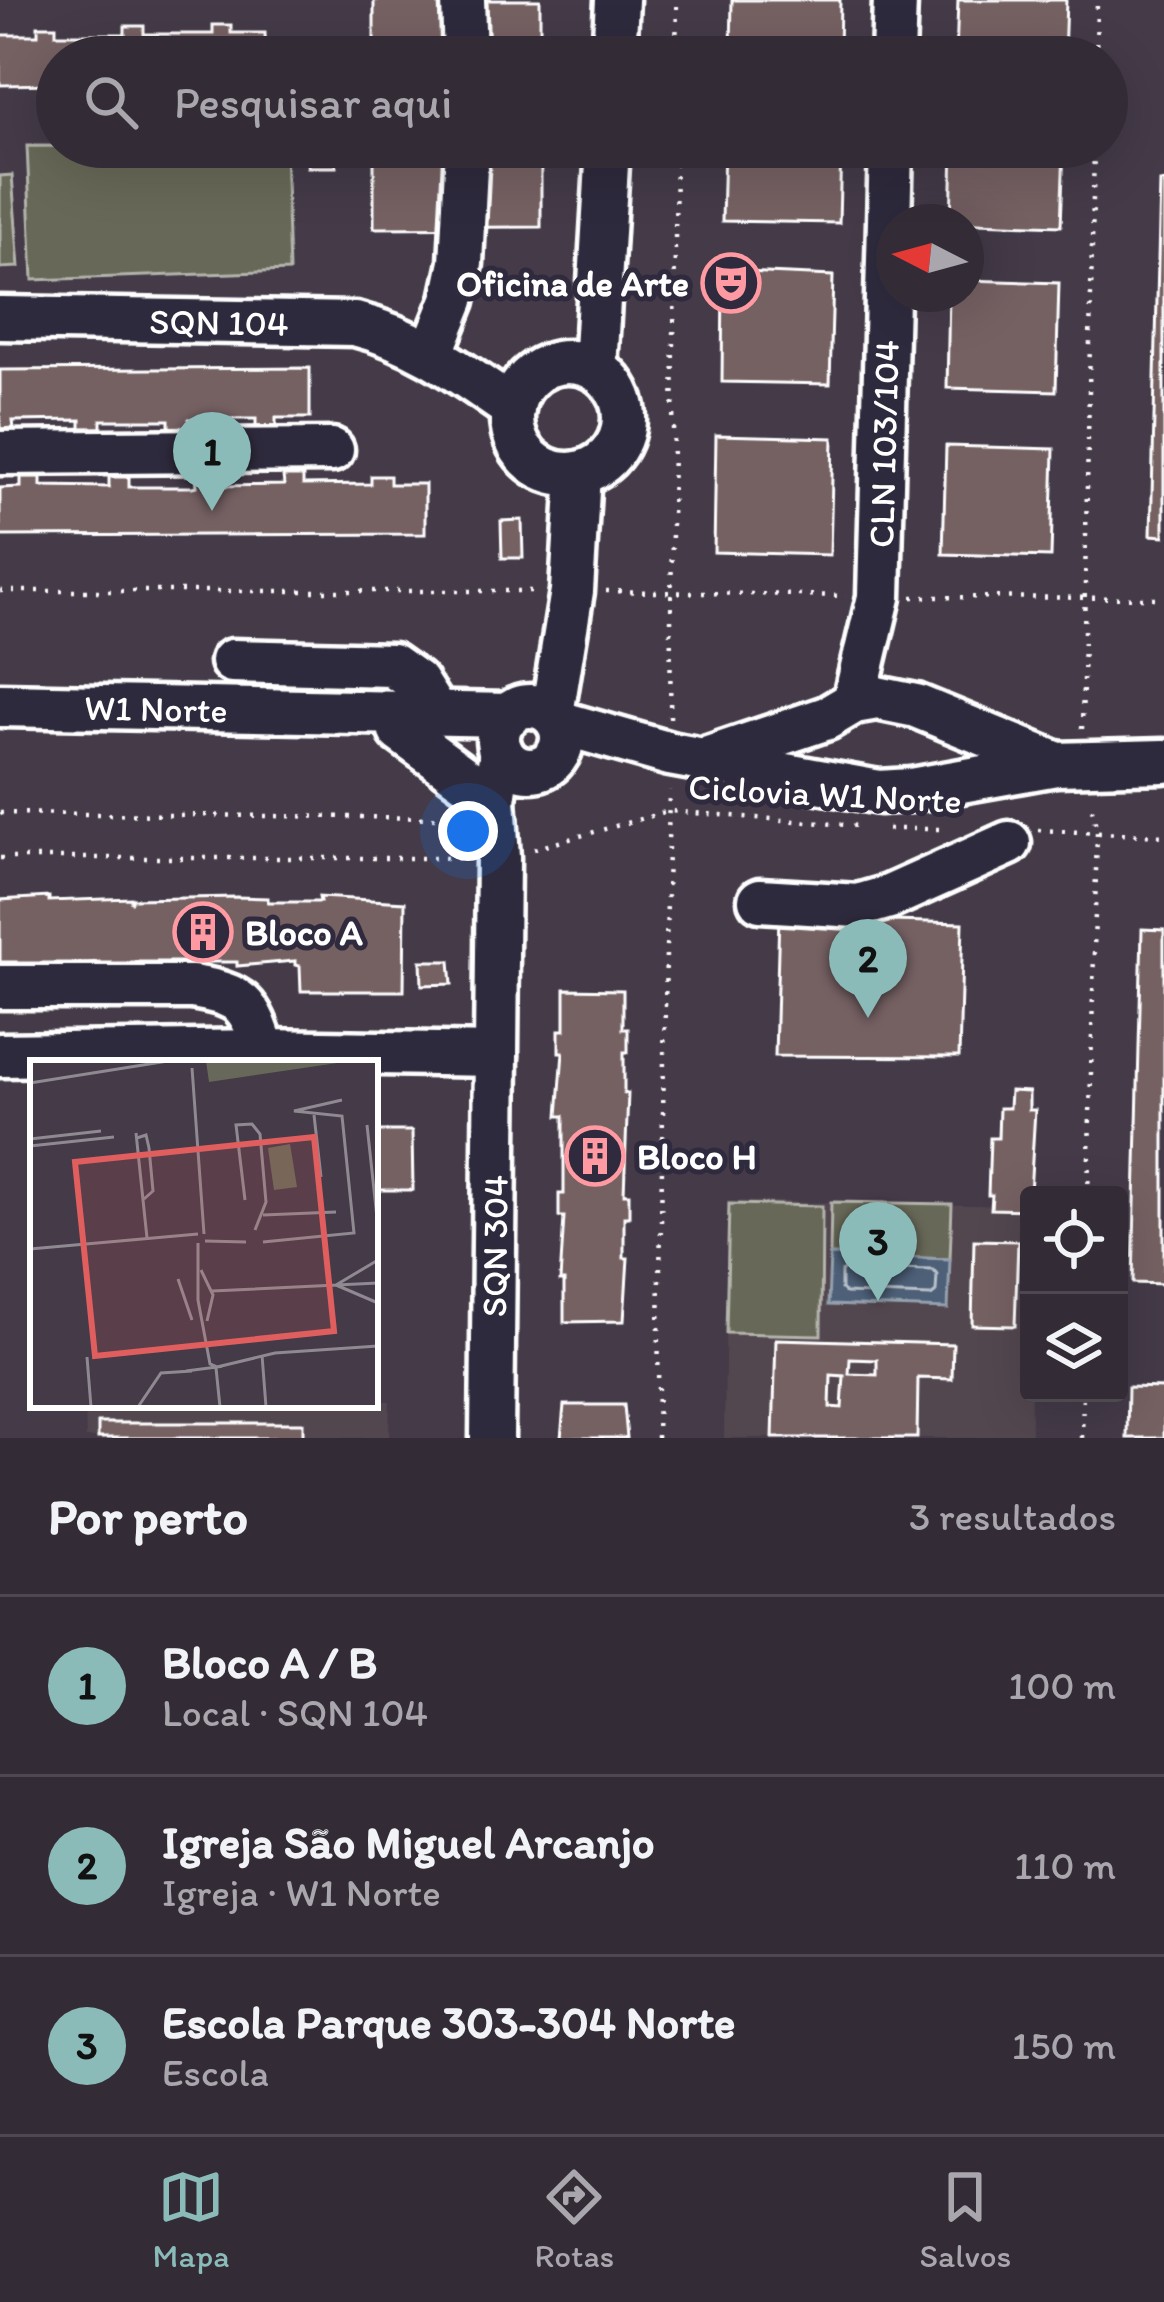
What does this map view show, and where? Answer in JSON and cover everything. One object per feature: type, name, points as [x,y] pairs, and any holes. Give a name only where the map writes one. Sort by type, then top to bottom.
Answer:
[{"type":"street","points":[[463,0],[464,36]]},
{"type":"street","points":[[615,36],[617,0]]},
{"type":"street","points":[[894,36],[895,0]]},
{"type":"street","points":[[432,352],[453,300],[460,262],[466,168]]},
{"type":"street","points":[[595,368],[607,168]]},
{"type":"street","name":"CLN 103/104","points":[[841,710],[879,597],[890,168]]},
{"type":"street","name":"SQN 104","points":[[0,318],[355,324],[432,352],[513,409]]},
{"type":"street","points":[[578,362],[595,368],[619,394],[622,430],[605,460],[579,473],[555,472],[527,456],[517,442],[513,409],[518,392],[544,368],[578,362]]},
{"type":"street","points":[[0,453],[332,450]]},
{"type":"street","points":[[530,735],[563,647],[572,591],[579,473]]},
{"type":"street","name":"CLN 103/104","points":[[879,597],[917,709]]},
{"type":"street","points":[[563,647],[579,704],[610,739]]},
{"type":"street","points":[[232,661],[392,664],[416,682],[417,722],[494,800]]},
{"type":"street","points":[[1069,764],[877,698],[841,710],[820,760],[832,782],[895,792],[1069,764],[1161,760]]},
{"type":"street","name":"W1 Norte","points":[[0,705],[314,709],[689,756],[841,710]]},
{"type":"street","points":[[917,709],[944,730],[937,772],[927,785]]},
{"type":"street","name":"W1 Norte","points":[[530,735],[610,739],[832,782]]},
{"type":"street","name":"SQN 304","points":[[492,1438],[498,858],[494,800],[530,735]]},
{"type":"street","name":"SQN 304","points":[[498,858],[530,735]]},
{"type":"street","points":[[760,900],[858,906],[889,897],[1020,836]]},
{"type":"street","points":[[0,988],[192,987],[219,991],[251,1011],[264,1051]]},
{"type":"street","points":[[0,1055],[264,1051],[496,1055]]},
{"type":"path","points":[[676,36],[677,0]]},
{"type":"path","points":[[1096,36],[1097,0]]},
{"type":"path","points":[[657,1438],[669,811],[689,756],[676,168]]},
{"type":"path","points":[[1088,1186],[1097,831],[1069,764],[1093,168]]},
{"type":"path","name":"Ciclovia W1 Norte","points":[[0,858],[498,858],[669,811],[858,826]]},
{"type":"path","points":[[0,813],[446,818],[498,858]]},
{"type":"path","name":"Ciclovia W1 Norte","points":[[881,828],[967,830]]},
{"type":"path","points":[[1020,836],[1097,831],[1164,836]]},
{"type":"path","points":[[1082,1438],[1083,1402]]},
{"type":"shaded area","points":[[727,1201],[1020,1206],[1020,1402],[1031,1402],[1031,1438],[724,1438]]},
{"type":"shaded area","points":[[378,1401],[390,1401],[389,1438],[86,1438],[85,1408],[378,1408]]},
{"type":"green space","points":[[27,146],[36,146],[36,168],[286,168],[289,271],[33,280]]},
{"type":"green space","points":[[12,175],[19,267],[0,268],[0,176]]},
{"type":"green space","points":[[831,1202],[952,1204],[950,1259],[830,1255]]},
{"type":"green space","points":[[729,1204],[822,1206],[821,1335],[726,1333]]},
{"type":"water","points":[[830,1255],[950,1259],[948,1309],[828,1305]]},
{"type":"building","points":[[374,0],[540,0],[540,36],[374,36]]},
{"type":"building","points":[[732,0],[840,0],[839,36],[731,36]]},
{"type":"building","points":[[958,0],[1066,0],[1065,36],[957,36]]},
{"type":"building","points":[[213,25],[231,25],[231,33],[265,36],[36,36],[36,84],[0,85],[0,35],[38,35],[38,26],[56,26],[56,34],[125,34],[125,26],[144,26],[144,34],[213,34]]},
{"type":"building","points":[[374,168],[541,168],[541,227],[374,228]]},
{"type":"building","points":[[723,168],[840,168],[839,223],[722,221]]},
{"type":"building","points":[[952,168],[1063,168],[1061,226],[984,223],[984,204],[951,204]]},
{"type":"building","points":[[1160,182],[1164,182],[1164,536],[1151,535]]},
{"type":"building","points":[[723,275],[833,276],[830,384],[722,382]]},
{"type":"building","points":[[984,281],[1059,283],[1056,391],[947,388],[949,312],[984,312]]},
{"type":"building","points":[[310,368],[310,418],[276,418],[276,428],[256,428],[256,419],[189,419],[188,427],[169,428],[169,420],[101,420],[101,428],[81,428],[81,420],[13,421],[14,428],[0,429],[0,370]]},
{"type":"building","points":[[716,435],[833,438],[830,555],[714,552]]},
{"type":"building","points":[[946,446],[1054,449],[1051,557],[943,554]]},
{"type":"building","points":[[196,476],[216,476],[216,486],[284,485],[283,476],[303,476],[303,485],[371,484],[371,476],[390,476],[390,484],[425,484],[425,534],[0,536],[0,488],[21,487],[21,477],[41,477],[41,486],[109,487],[109,477],[129,477],[129,487],[192,487],[197,486]]},
{"type":"building","points":[[522,520],[523,558],[502,558],[501,521]]},
{"type":"building","name":"Bloco A","points":[[49,897],[49,901],[131,898],[131,903],[133,899],[237,897],[268,898],[268,902],[320,902],[319,897],[405,902],[404,991],[301,991],[300,966],[295,961],[237,966],[237,962],[132,962],[132,967],[99,966],[99,962],[16,967],[16,962],[0,962],[0,900]]},
{"type":"building","points":[[779,914],[963,923],[959,1057],[775,1056]]},
{"type":"building","points":[[1142,929],[1164,930],[1164,1284],[1133,1283]]},
{"type":"building","points":[[421,961],[450,961],[452,984],[422,985]]},
{"type":"building","name":"Bloco H","points":[[565,989],[623,990],[623,1029],[628,1029],[624,1194],[629,1194],[629,1217],[624,1217],[624,1258],[628,1258],[624,1321],[564,1322],[564,1281],[560,1281],[564,1217],[559,1217],[559,1194],[564,1194],[564,1116],[558,1116],[563,1052],[559,1052],[559,1030],[565,1030]]},
{"type":"building","points":[[1010,1091],[1029,1092],[1029,1110],[1035,1110],[1030,1186],[1020,1186],[1020,1210],[991,1209],[990,1138],[998,1138],[999,1108],[1009,1108]]},
{"type":"building","points":[[378,1131],[412,1131],[413,1190],[378,1190]]},
{"type":"building","points":[[974,1240],[1018,1241],[1015,1326],[972,1325]]},
{"type":"building","points":[[776,1339],[953,1344],[952,1379],[918,1378],[917,1438],[773,1438]],"holes":[[[850,1359],[877,1360],[877,1375],[849,1374]],[[831,1375],[844,1376],[842,1408],[830,1407]]]},
{"type":"building","points":[[1128,1387],[1164,1388],[1164,1438],[1127,1438]]},
{"type":"building","points":[[564,1405],[624,1405],[627,1438],[561,1438]]},
{"type":"building","points":[[98,1423],[303,1423],[303,1438],[98,1438]]},
{"type":"place","name":"Oficina de Arte","points":[[731,283]]},
{"type":"place","name":"Bloco A / B","points":[[212,511]]},
{"type":"place","name":"Bloco A","points":[[203,932]]},
{"type":"place","name":"Igreja São Miguel Arcanjo","points":[[868,1018]]},
{"type":"place","name":"Bloco H","points":[[595,1156]]},
{"type":"place","name":"Escola Parque 303-304 Norte","points":[[878,1301]]}]
